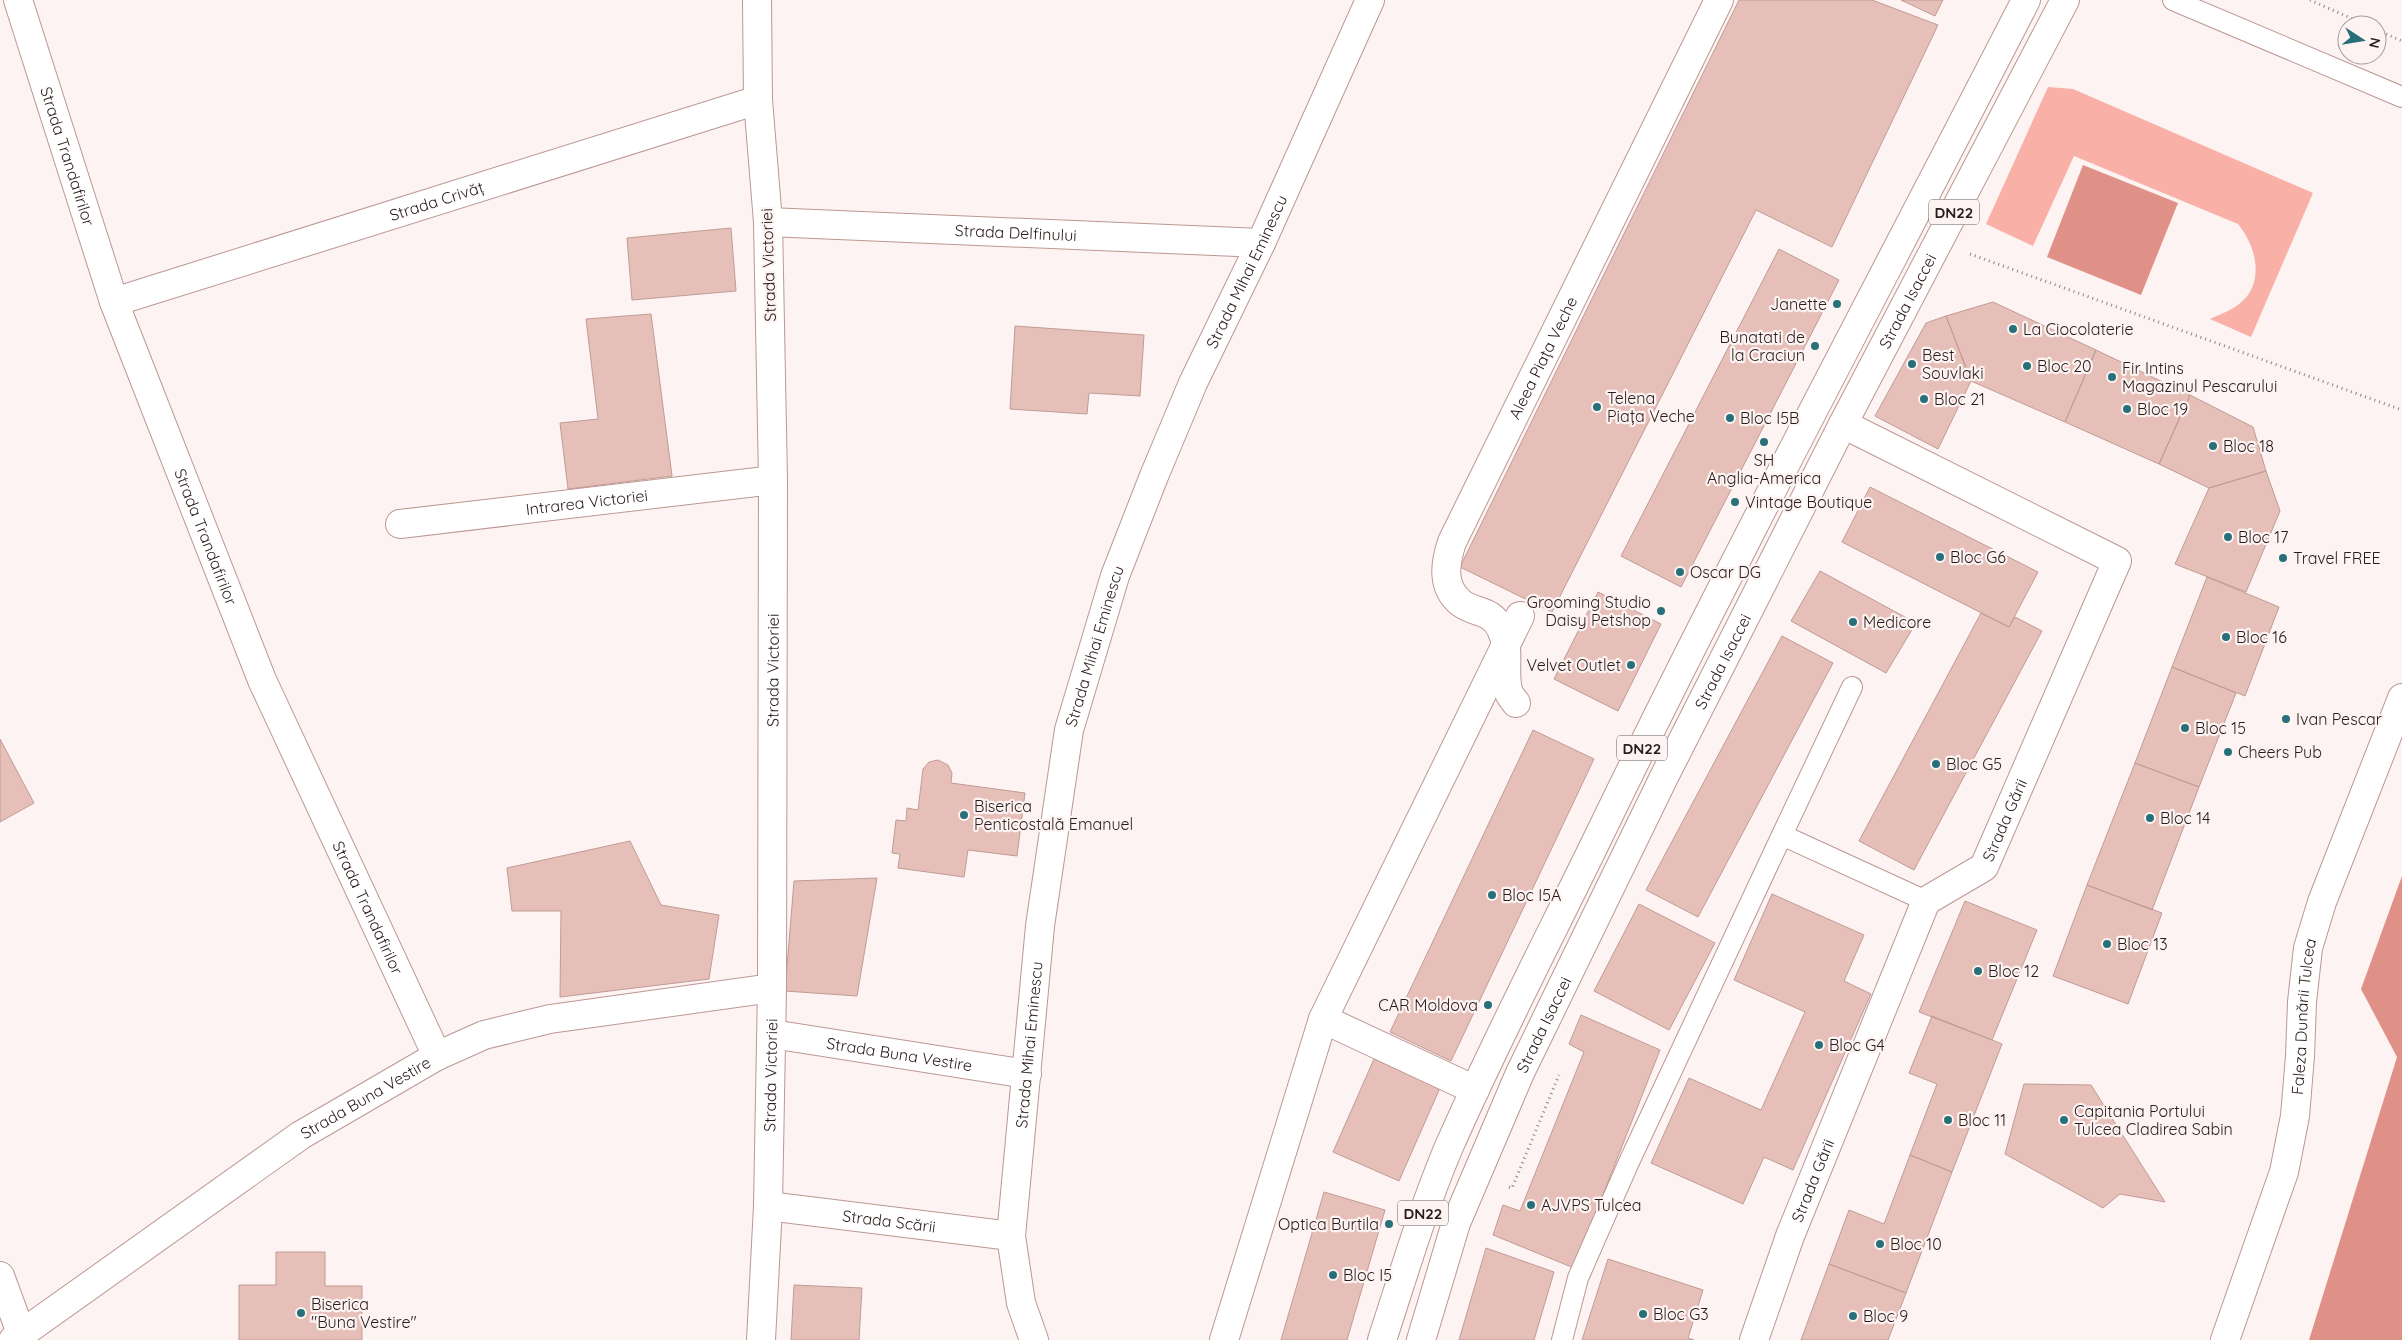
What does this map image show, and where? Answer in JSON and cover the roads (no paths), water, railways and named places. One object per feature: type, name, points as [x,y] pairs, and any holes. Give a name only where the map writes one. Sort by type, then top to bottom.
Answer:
[{"type":"street","name":"Strada Trandafirilor","points":[[18,0],[114,302],[262,680],[437,1056]]},
{"type":"street","name":"Strada Victoriei","points":[[757,0],[758,100],[768,222],[773,480],[772,1034],[768,1206],[761,1340]]},
{"type":"street","name":"Strada Mihai Eminescu","points":[[1034,1340],[1021,1303],[1011,1236],[1040,926],[1069,730],[1115,576],[1154,476],[1193,383],[1261,243],[1370,0]]},
{"type":"street","name":"Aleea Piața Veche","points":[[1516,703],[1508,691],[1507,643],[1492,616],[1461,603],[1448,588],[1445,563],[1452,542],[1719,0]]},
{"type":"street","name":"Strada Isaccei","points":[[1382,1340],[1423,1212],[1475,1090],[1644,744],[2026,0]]},
{"type":"street","name":"Strada Isaccei","points":[[1421,1340],[1456,1223],[1520,1073],[1664,777],[1843,424],[2065,0]]},
{"type":"street","name":"Strada Crivăț","points":[[114,302],[758,100]]},
{"type":"street","name":"Strada Delfinului","points":[[768,222],[1261,243]]},
{"type":"street","name":"Strada Gării","points":[[1754,1340],[1790,1236],[1926,901],[1984,868],[2117,561],[1843,424]]},
{"type":"street","name":"Intrarea Victoriei","points":[[400,524],[773,480]]},
{"type":"street","points":[[1224,1340],[1323,1019],[1520,616]]},
{"type":"street","name":"Faleza Dunării Tulcea","points":[[2225,1340],[2284,1172],[2295,1116],[2302,1002],[2308,948],[2322,902],[2402,698]]},
{"type":"street","name":"Strada Buna Vestire","points":[[17,1336],[301,1135],[437,1056],[484,1035],[550,1019],[772,988]]},
{"type":"street","points":[[1323,1019],[1475,1090]]},
{"type":"street","name":"Strada Buna Vestire","points":[[772,1034],[1026,1074]]},
{"type":"street","name":"Strada Scării","points":[[768,1206],[1011,1236]]},
{"type":"street","points":[[0,1276],[17,1336]]},
{"type":"lane","points":[[2173,0],[2402,97]]},
{"type":"lane","points":[[1562,1340],[1578,1278],[1628,1162],[1852,687]]},
{"type":"lane","points":[[1782,835],[1926,901]]},
{"type":"place","name":"Janette","points":[[1837,304]]},
{"type":"place","name":"La Ciocolaterie","points":[[2013,329]]},
{"type":"place","name":"Bunatati de la Craciun","points":[[1815,346]]},
{"type":"place","name":"Best Souvlaki","points":[[1912,364]]},
{"type":"place","name":"Bloc 20","points":[[2027,366]]},
{"type":"place","name":"Fir Intins Magazinul Pescarului","points":[[2112,377]]},
{"type":"place","name":"Bloc 21","points":[[1924,399]]},
{"type":"place","name":"Telena Piața Veche","points":[[1597,407]]},
{"type":"place","name":"Bloc 19","points":[[2127,409]]},
{"type":"place","name":"Bloc I5B","points":[[1730,418]]},
{"type":"place","name":"SH Anglia-America","points":[[1764,442]]},
{"type":"place","name":"Bloc 18","points":[[2213,446]]},
{"type":"place","name":"Vintage Boutique","points":[[1735,502]]},
{"type":"place","name":"Bloc 17","points":[[2228,537]]},
{"type":"place","name":"Bloc G6","points":[[1940,557]]},
{"type":"place","name":"Travel FREE","points":[[2283,558]]},
{"type":"place","name":"Oscar DG","points":[[1680,572]]},
{"type":"place","name":"Grooming Studio Daisy Petshop","points":[[1661,611]]},
{"type":"place","name":"Medicore","points":[[1853,622]]},
{"type":"place","name":"Bloc 16","points":[[2226,637]]},
{"type":"place","name":"Velvet Outlet","points":[[1631,665]]},
{"type":"place","name":"Ivan Pescar","points":[[2286,719]]},
{"type":"place","name":"Bloc 15","points":[[2185,728]]},
{"type":"place","name":"Cheers Pub","points":[[2228,752]]},
{"type":"place","name":"Bloc G5","points":[[1936,764]]},
{"type":"place","name":"Biserica Penticostală Emanuel","points":[[964,815]]},
{"type":"place","name":"Bloc 14","points":[[2150,818]]},
{"type":"place","name":"Bloc I5A","points":[[1492,895]]},
{"type":"place","name":"Bloc 13","points":[[2107,944]]},
{"type":"place","name":"Bloc 12","points":[[1978,971]]},
{"type":"place","name":"CAR Moldova","points":[[1488,1005]]},
{"type":"place","name":"Bloc G4","points":[[1819,1045]]},
{"type":"place","name":"Bloc 11","points":[[1948,1120]]},
{"type":"place","name":"Capitania Portului Tulcea Cladirea Sabin","points":[[2064,1120]]},
{"type":"place","name":"AJVPS Tulcea","points":[[1531,1205]]},
{"type":"place","name":"Optica Burtila","points":[[1389,1224]]},
{"type":"place","name":"Bloc 10","points":[[1880,1244]]},
{"type":"place","name":"Bloc I5","points":[[1333,1275]]},
{"type":"place","name":"Biserica \"Buna Vestire\"","points":[[301,1313]]},
{"type":"place","name":"Bloc G3","points":[[1643,1314]]},
{"type":"place","name":"Bloc 9","points":[[1853,1316]]}]
